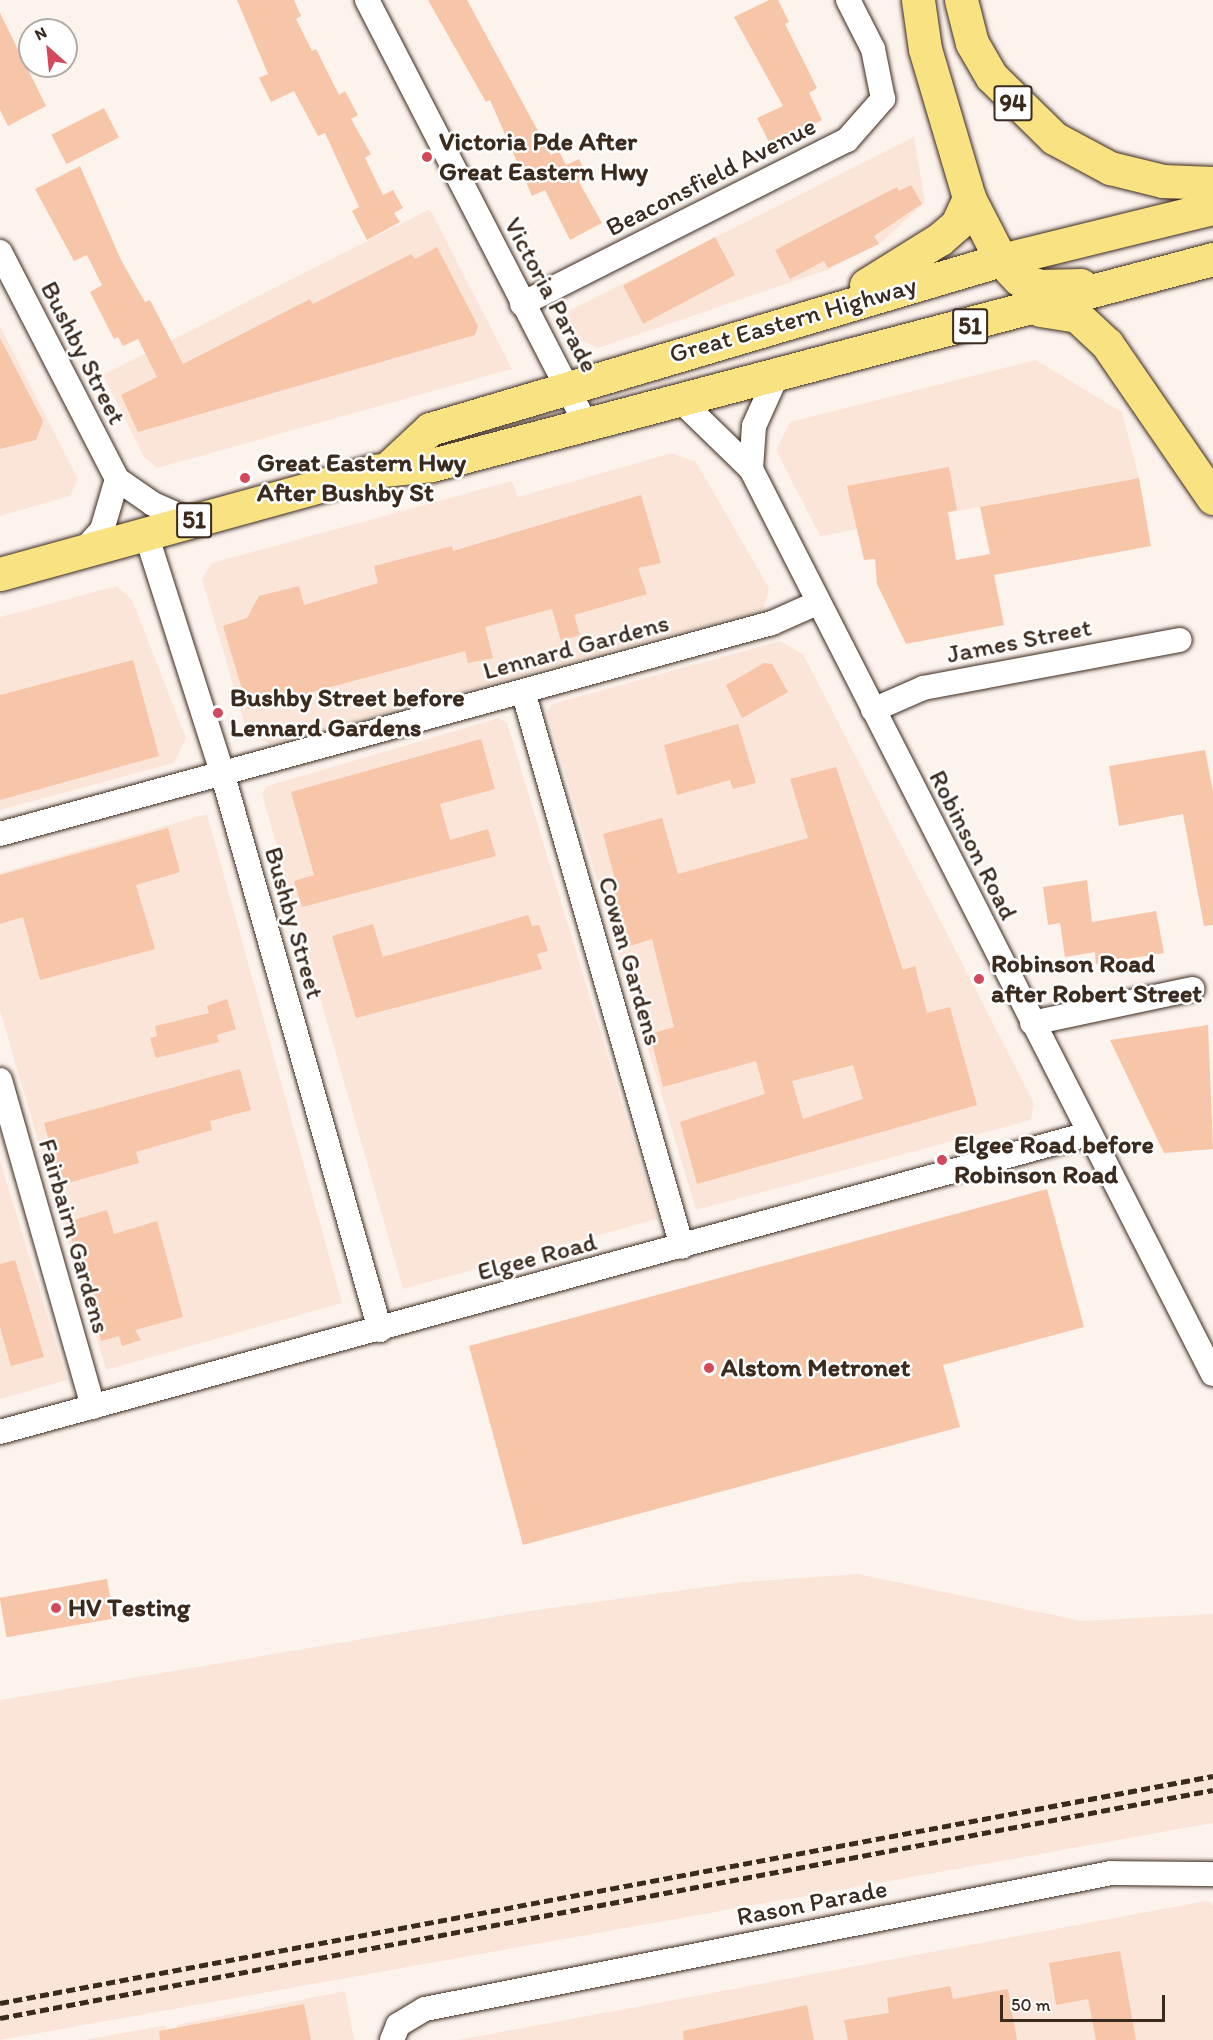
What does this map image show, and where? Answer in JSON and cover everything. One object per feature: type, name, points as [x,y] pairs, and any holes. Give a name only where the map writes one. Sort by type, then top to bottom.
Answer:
[{"type":"highway","points":[[918,0],[925,49],[969,198],[1001,260],[1019,279],[1041,286],[1090,283],[1108,288]]},
{"type":"highway","name":"94","points":[[961,0],[972,43],[992,77],[1054,138],[1110,168],[1163,181],[1213,183]]},
{"type":"highway","points":[[759,329],[845,296],[901,266],[957,224],[969,198]]},
{"type":"highway","name":"Great Eastern Highway","points":[[389,467],[430,429],[759,329],[1001,260],[1213,208]]},
{"type":"highway","name":"Great Eastern Highway","points":[[0,574],[389,467],[432,465],[1032,310],[1213,259]]},
{"type":"highway","points":[[1032,310],[1077,316],[1093,330],[1213,498]]},
{"type":"street","name":"Victoria Parade","points":[[367,0],[522,304],[569,388],[586,425]]},
{"type":"street","name":"Beaconsfield Avenue","points":[[522,304],[847,140],[883,99],[873,49],[848,0]]},
{"type":"street","name":"Bushby Street","points":[[0,252],[117,479],[153,504],[192,521]]},
{"type":"street","points":[[751,469],[754,426],[777,375]]},
{"type":"street","name":"Robinson Road","points":[[680,400],[751,469],[1088,1134],[1213,1374]]},
{"type":"street","points":[[82,552],[102,530],[117,479]]},
{"type":"street","name":"Bushby Street","points":[[146,534],[222,772],[380,1330]]},
{"type":"street","name":"Lennard Gardens","points":[[0,834],[772,623],[817,603]]},
{"type":"street","name":"James Street","points":[[873,710],[923,688],[1180,640]]},
{"type":"street","name":"Cowan Gardens","points":[[523,691],[682,1247]]},
{"type":"street","points":[[1032,1023],[1192,989]]},
{"type":"street","name":"Fairbairn Gardens","points":[[0,1080],[93,1407]]},
{"type":"street","name":"Elgee Road","points":[[0,1432],[380,1330],[1088,1134]]},
{"type":"street","name":"Rason Parade","points":[[392,2040],[398,2025],[425,2009],[1111,1873],[1213,1874]]},
{"type":"shaded area","points":[[914,137],[925,202],[882,242],[827,270],[598,348],[578,339],[565,313]]},
{"type":"shaded area","points":[[430,209],[512,369],[157,468],[144,457],[103,375]]},
{"type":"shaded area","points":[[0,326],[78,479],[70,496],[0,516]]},
{"type":"shaded area","points":[[1036,360],[1122,412],[1139,478],[820,536],[776,450],[790,422]]},
{"type":"shaded area","points":[[672,453],[696,462],[769,588],[763,610],[270,744],[247,732],[202,579],[212,563],[512,481],[518,497]]},
{"type":"shaded area","points":[[117,586],[132,600],[186,738],[174,763],[0,810],[0,617]]},
{"type":"shaded area","points":[[780,641],[803,654],[1034,1103],[1031,1120],[696,1210],[547,712],[552,704]]},
{"type":"shaded area","points":[[499,718],[507,723],[657,1219],[403,1289],[262,794],[267,786]]},
{"type":"shaded area","points":[[207,814],[342,1303],[106,1370],[0,1011],[0,873]]},
{"type":"shaded area","points":[[0,1160],[67,1380],[0,1399]]},
{"type":"shaded area","points":[[858,1574],[1082,1621],[1213,1614],[1213,1823],[0,2040],[0,1700],[536,1610],[743,1582]]},
{"type":"shaded area","points":[[1206,1901],[1213,1905],[1213,2040],[458,2040]]},
{"type":"shaded area","points":[[345,1991],[354,2040],[180,2040],[177,2025]]},
{"type":"shaded area","points":[[166,2025],[168,2040],[84,2040]]},
{"type":"building","points":[[237,0],[294,0],[301,16],[296,19],[312,51],[316,49],[339,95],[345,91],[358,115],[351,119],[371,154],[365,158],[383,195],[393,190],[403,208],[394,213],[400,222],[367,240],[352,211],[359,207],[325,133],[318,136],[294,91],[271,102],[259,78],[268,74]]},
{"type":"building","points":[[428,0],[467,0],[551,155],[559,151],[566,165],[579,159],[588,178],[579,182],[602,223],[570,240],[545,190],[532,196],[490,100],[486,102]]},
{"type":"building","points":[[769,0],[778,0],[789,22],[785,24],[817,88],[809,93],[822,120],[771,146],[757,118],[783,106],[734,17]]},
{"type":"building","points":[[0,13],[18,49],[18,78],[32,78],[46,106],[8,126],[0,110]]},
{"type":"building","points":[[104,108],[119,137],[66,164],[51,135]]},
{"type":"building","points":[[80,166],[121,260],[145,302],[150,300],[183,364],[310,299],[313,304],[411,254],[415,259],[437,247],[478,326],[475,335],[138,432],[121,395],[157,377],[138,339],[123,346],[118,337],[114,339],[90,292],[102,285],[87,255],[74,261],[35,189]]},
{"type":"building","points":[[911,185],[922,204],[874,236],[879,244],[828,268],[824,261],[790,279],[775,250],[897,187],[899,191]]},
{"type":"building","points":[[715,237],[735,275],[643,324],[623,286]]},
{"type":"building","points":[[0,338],[43,421],[36,440],[0,449]]},
{"type":"building","points":[[949,467],[957,510],[948,512],[956,560],[990,554],[980,507],[1139,478],[1151,546],[994,575],[1004,625],[906,644],[877,584],[875,559],[864,560],[847,486]]},
{"type":"building","points":[[641,495],[661,563],[638,568],[647,594],[574,615],[580,635],[561,641],[552,609],[485,627],[493,658],[468,663],[465,651],[248,709],[223,626],[247,618],[259,596],[299,586],[304,605],[378,583],[374,566],[452,546],[453,551]]},
{"type":"building","points":[[133,660],[159,756],[0,800],[0,695]]},
{"type":"building","points":[[764,663],[772,664],[788,692],[742,718],[726,685]]},
{"type":"building","points":[[738,724],[756,783],[733,789],[730,780],[677,795],[664,745]]},
{"type":"building","points":[[481,739],[495,789],[440,804],[450,840],[488,829],[496,856],[302,907],[294,881],[314,875],[291,792]]},
{"type":"building","points":[[1205,750],[1213,791],[1213,925],[1204,926],[1183,814],[1119,826],[1109,766]]},
{"type":"building","points":[[836,767],[903,970],[915,966],[927,1013],[950,1007],[977,1105],[697,1184],[680,1122],[765,1094],[756,1061],[663,1087],[650,1034],[674,1027],[652,939],[624,948],[608,894],[618,891],[603,834],[662,818],[678,874],[808,838],[790,779]],"holes":[[[853,1065],[863,1099],[803,1119],[792,1081]]]},
{"type":"building","points":[[168,828],[180,872],[136,885],[155,949],[40,980],[23,917],[0,924],[0,875]]},
{"type":"building","points":[[1087,880],[1092,922],[1156,911],[1164,953],[1096,964],[1095,952],[1065,957],[1060,923],[1048,925],[1043,887]]},
{"type":"building","points":[[528,915],[532,926],[539,925],[548,951],[537,954],[542,969],[356,1018],[332,936],[373,924],[383,957]]},
{"type":"building","points":[[227,999],[236,1029],[217,1035],[219,1042],[156,1058],[150,1038],[157,1036],[155,1026],[209,1013],[207,1006]]},
{"type":"building","points":[[1208,1025],[1213,1149],[1164,1153],[1110,1040]]},
{"type":"building","points":[[240,1069],[251,1110],[210,1121],[212,1130],[136,1152],[139,1163],[61,1185],[44,1123]]},
{"type":"building","name":"Alstom Metronet","points":[[1047,1189],[1084,1327],[943,1365],[960,1427],[523,1545],[469,1346]]},
{"type":"building","points":[[107,1210],[114,1234],[157,1221],[183,1317],[135,1330],[141,1340],[122,1346],[119,1336],[101,1341],[67,1222]]},
{"type":"building","points":[[15,1260],[44,1357],[11,1366],[0,1327],[0,1264]]},
{"type":"building","name":"HV Testing","points":[[107,1579],[114,1618],[7,1637],[0,1598]]},
{"type":"building","points":[[1120,1951],[1136,2040],[1096,2040],[1088,1999],[1056,2005],[1049,1963]]},
{"type":"building","points":[[950,1986],[953,1999],[1008,1989],[1017,2040],[848,2040],[844,2020],[889,2013],[887,1998]]},
{"type":"building","points":[[304,2004],[311,2040],[160,2040],[159,2031]]},
{"type":"building","points":[[807,2005],[814,2040],[684,2040],[683,2031]]},
{"type":"railway","points":[[0,2003],[1213,1776]]},
{"type":"railway","points":[[0,2018],[1213,1790]]},
{"type":"place","name":"Victoria Pde After Great Eastern Hwy","points":[[427,157]]},
{"type":"place","name":"Great Eastern Hwy After Bushby St","points":[[245,478]]},
{"type":"place","name":"Bushby Street before Lennard Gardens","points":[[218,713]]},
{"type":"place","name":"Robinson Road after Robert Street","points":[[979,979]]},
{"type":"place","name":"Elgee Road before Robinson Road","points":[[942,1160]]},
{"type":"place","name":"Alstom Metronet","points":[[709,1368]]},
{"type":"place","name":"HV Testing","points":[[56,1608]]}]
